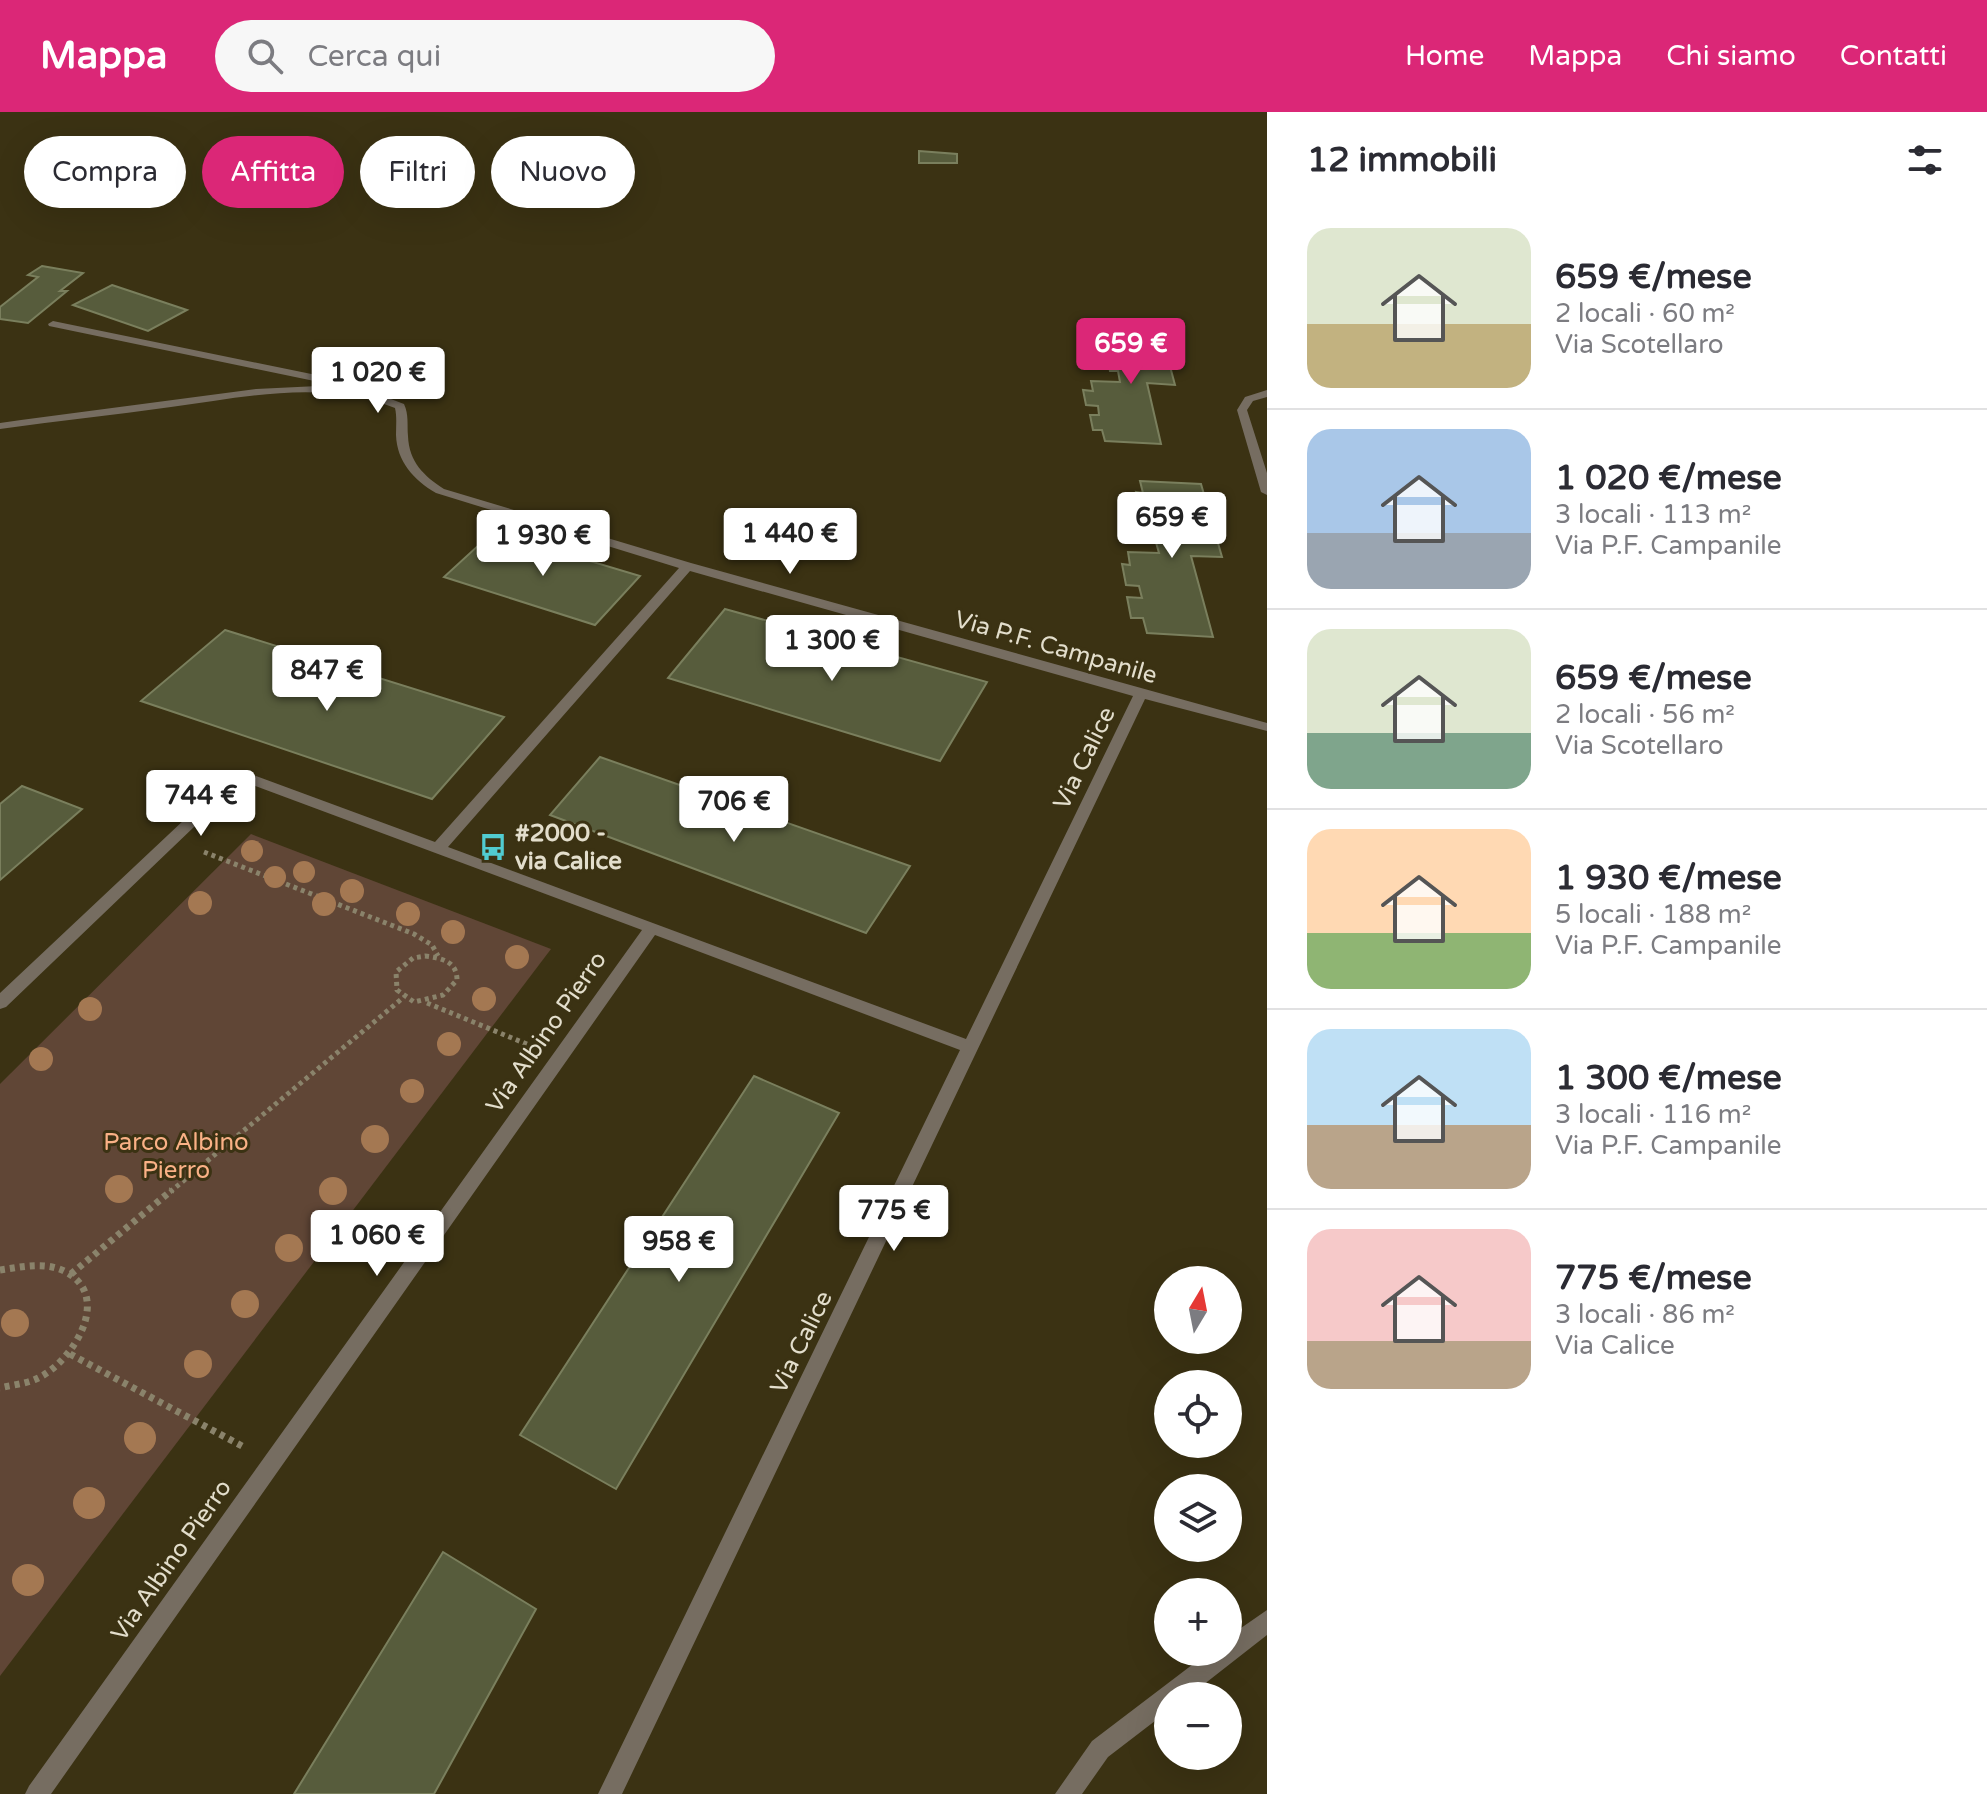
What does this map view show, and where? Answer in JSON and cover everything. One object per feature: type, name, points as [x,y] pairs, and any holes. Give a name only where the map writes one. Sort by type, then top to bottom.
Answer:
[{"type":"street","points":[[53,324],[326,380],[381,397]]},
{"type":"street","points":[[0,426],[262,393],[348,391],[381,397]]},
{"type":"street","points":[[1267,393],[1249,399],[1242,410],[1267,492]]},
{"type":"street","name":"Via P.F. Campanile","points":[[381,397],[400,406],[405,419],[402,436],[406,461],[419,479],[440,491],[687,566],[1267,727]]},
{"type":"street","points":[[438,848],[687,566]]},
{"type":"street","name":"Via Calice","points":[[610,1794],[1141,694]]},
{"type":"street","points":[[0,1003],[240,775],[970,1047]]},
{"type":"street","name":"Via Albino Pierro","points":[[37,1794],[652,928]]},
{"type":"street","points":[[1242,1641],[1267,1621]]},
{"type":"street","points":[[1189,1682],[1210,1666]]},
{"type":"street","points":[[1067,1794],[1100,1749],[1154,1708]]},
{"type":"path","points":[[172,840],[414,934],[432,945],[438,956],[455,967],[458,976],[449,994],[426,1002]]},
{"type":"path","points":[[438,956],[413,958],[396,972],[397,990],[404,997],[426,1002],[560,1058]]},
{"type":"path","points":[[71,1274],[404,997]]},
{"type":"path","points":[[0,1270],[38,1263],[56,1266],[71,1274],[82,1286],[88,1301],[88,1319],[82,1336],[55,1369],[35,1380],[0,1388]]},
{"type":"path","points":[[70,1354],[272,1463]]},
{"type":"green space","name":"Parco Albino Pierro","points":[[251,834],[551,949],[0,1676],[0,1084]]},
{"type":"building","points":[[919,151],[957,154],[957,163],[919,163]]},
{"type":"building","points":[[42,266],[83,273],[60,291],[67,291],[28,323],[0,319],[0,307],[38,277],[28,275]]},
{"type":"building","points":[[112,285],[187,310],[148,331],[73,305]]},
{"type":"building","points":[[1108,327],[1160,329],[1175,385],[1147,383],[1161,444],[1105,441],[1102,430],[1093,430],[1090,415],[1099,415],[1098,406],[1086,405],[1083,390],[1093,391],[1091,381],[1120,382],[1118,371],[1110,371],[1107,357],[1116,357],[1115,350],[1105,349],[1102,336],[1110,336]]},
{"type":"building","points":[[1140,481],[1201,484],[1222,557],[1191,556],[1213,637],[1147,633],[1143,618],[1131,618],[1127,597],[1142,598],[1139,586],[1126,585],[1122,564],[1130,565],[1128,552],[1159,553],[1155,539],[1148,539],[1144,521],[1154,522],[1152,511],[1140,510],[1136,492],[1143,493]]},
{"type":"building","points":[[493,532],[640,576],[595,625],[444,577]]},
{"type":"building","points":[[725,609],[987,682],[940,761],[668,678]]},
{"type":"building","points":[[225,630],[504,717],[432,799],[141,701]]},
{"type":"building","points":[[600,757],[910,866],[866,933],[550,815]]},
{"type":"building","points":[[22,786],[82,809],[0,880],[0,804]]},
{"type":"building","points":[[754,1076],[839,1113],[616,1489],[520,1435]]},
{"type":"building","points":[[443,1552],[536,1609],[434,1794],[294,1794]]},
{"type":"place","name":"#2000 - via Calice","points":[[493,847]]}]
